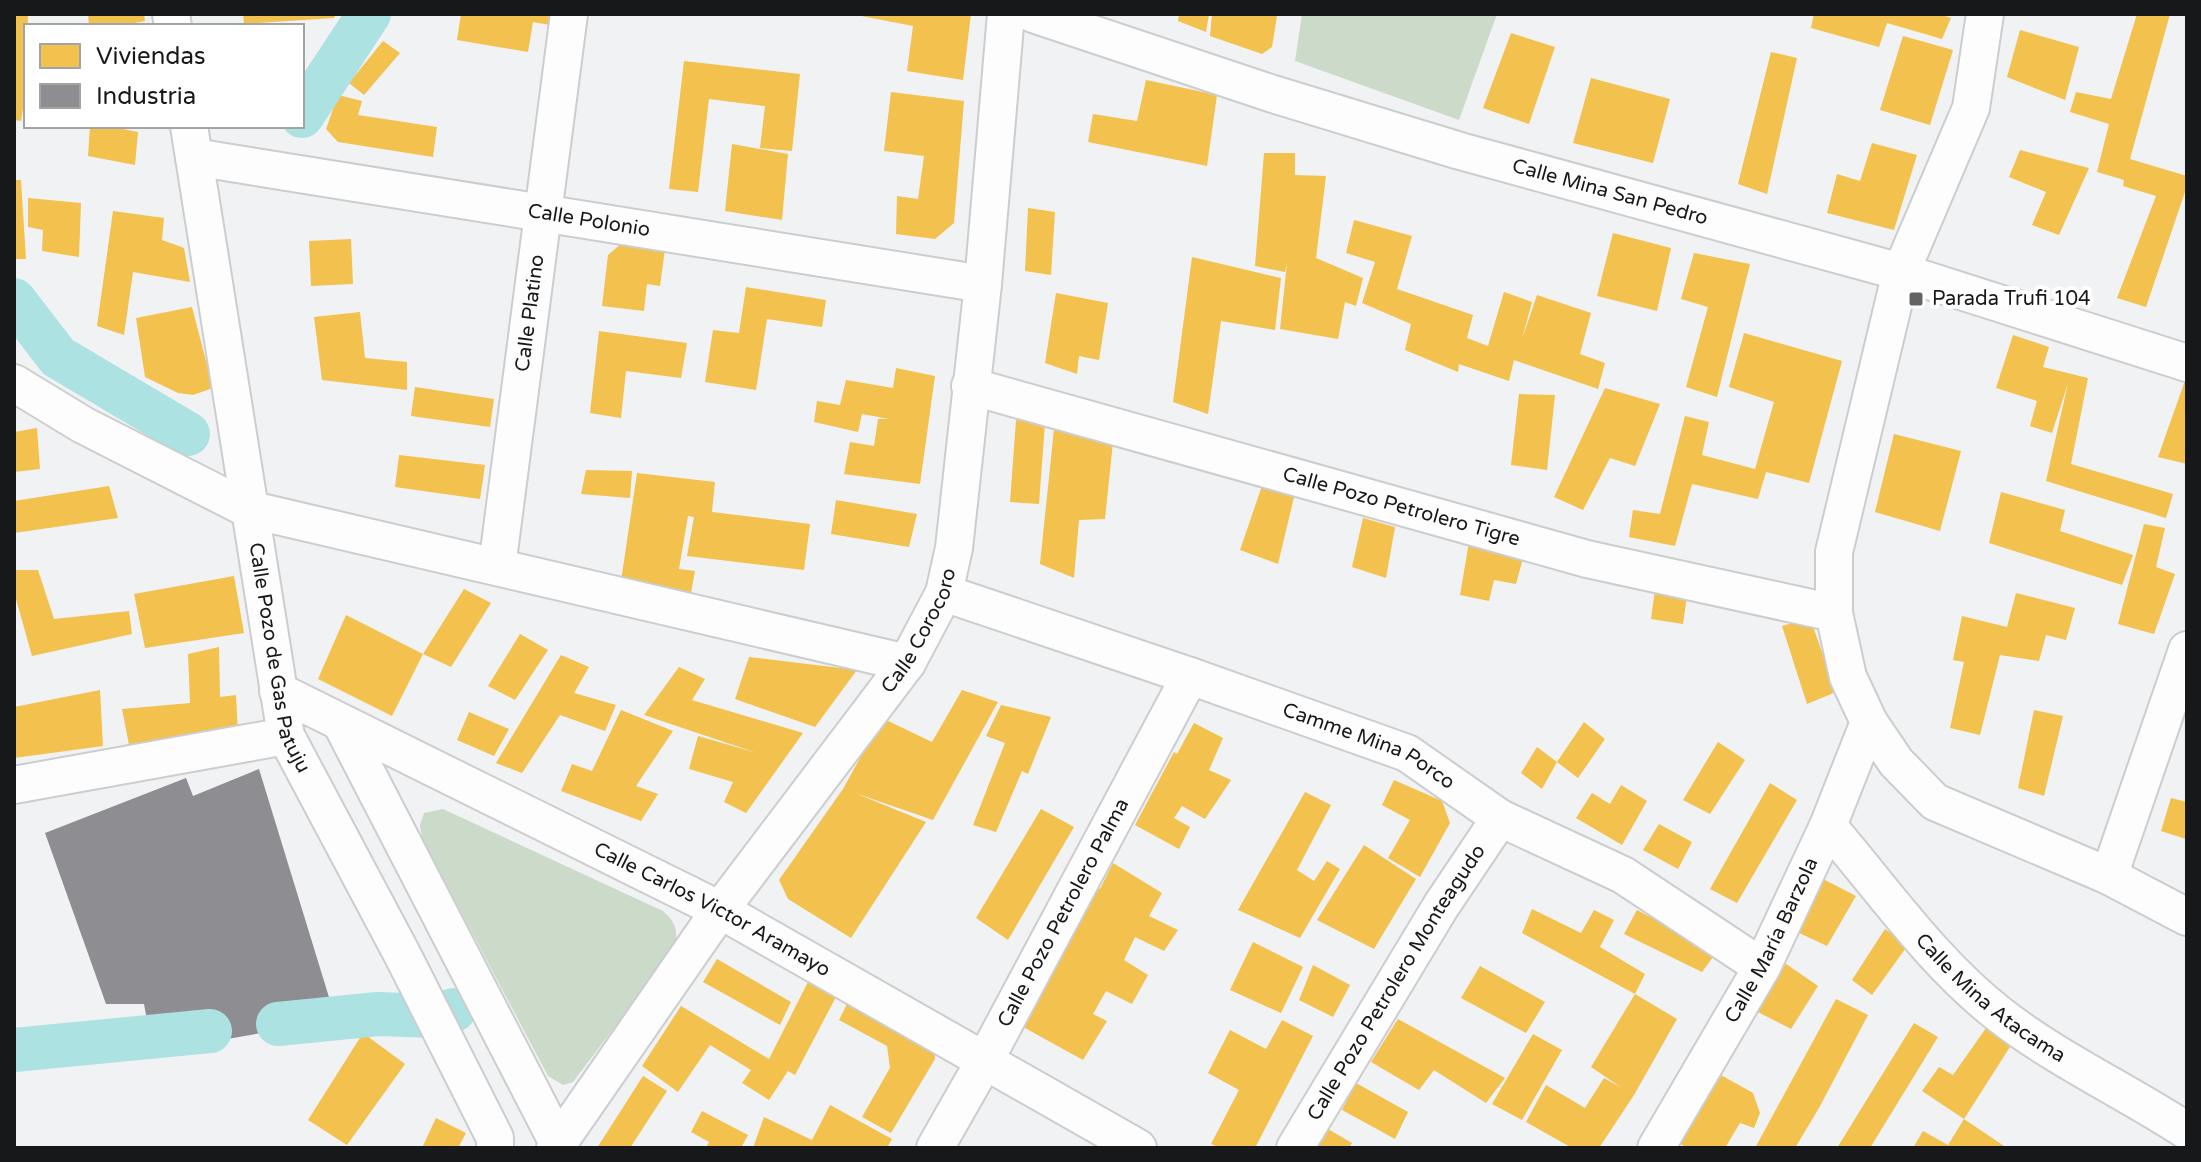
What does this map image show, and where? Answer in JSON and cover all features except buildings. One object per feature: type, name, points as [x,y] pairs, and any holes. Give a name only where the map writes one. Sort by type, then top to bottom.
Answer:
[{"type":"street","name":"Calle Platino","points":[[497,567],[569,14]]},
{"type":"street","name":"Calle Corocoro","points":[[557,1146],[720,910],[907,663],[944,593],[954,548],[983,284],[1006,14]]},
{"type":"street","name":"Calle Mina San Pedro","points":[[1033,14],[1273,94],[1460,151],[1901,272],[2187,363]]},
{"type":"street","points":[[1985,14],[1971,108],[1901,272],[1834,552],[1834,613],[1848,677],[1869,722],[1896,762],[1935,802],[2109,876],[2187,917]]},
{"type":"street","name":"Calle Polonio","points":[[192,141],[545,214],[983,284]]},
{"type":"street","name":"Calle Pozo de Gas Patuju","points":[[192,141],[286,736],[421,991],[495,1138],[495,1148]]},
{"type":"street","points":[[14,383],[83,425],[248,509],[907,663]]},
{"type":"street","name":"Calle Pozo Petrolero Tigre","points":[[970,386],[1587,559],[1834,613]]},
{"type":"street","name":"Camme Mina Porco","points":[[944,593],[1407,753],[1500,818],[1623,875],[1762,967]]},
{"type":"street","points":[[2109,876],[2187,650]]},
{"type":"street","name":"Calle Pozo Petrolero Palma","points":[[935,1148],[1190,676]]},
{"type":"street","name":"Calle Carlos Victor Aramayo","points":[[278,691],[720,910],[1138,1148]]},
{"type":"street","name":"Calle María Barzola","points":[[1656,1148],[1762,967],[1828,826],[1869,722]]},
{"type":"street","points":[[342,725],[557,1146]]},
{"type":"street","points":[[14,785],[286,736]]},
{"type":"street","name":"Calle Pozo Petrolero Monteagudo","points":[[1295,1148],[1441,906],[1500,818]]},
{"type":"street","name":"Calle Mina Atacama","points":[[1828,826],[1949,969],[2000,1015],[2076,1066],[2141,1100],[2187,1131]]},
{"type":"green space","points":[[1302,14],[1497,14],[1459,120],[1295,61]]},
{"type":"green space","points":[[443,809],[663,911],[674,924],[674,949],[573,1082],[563,1085],[548,1076],[422,838],[420,825],[424,813]]},
{"type":"waterway","points":[[304,113],[369,14]]},
{"type":"waterway","points":[[14,300],[58,357],[188,434]]},
{"type":"waterway","points":[[278,1024],[378,1014],[433,1016],[454,1010]]},
{"type":"waterway","points":[[14,1050],[210,1031]]},
{"type":"place","name":"Parada Trufi 104","points":[[1916,299]]}]
